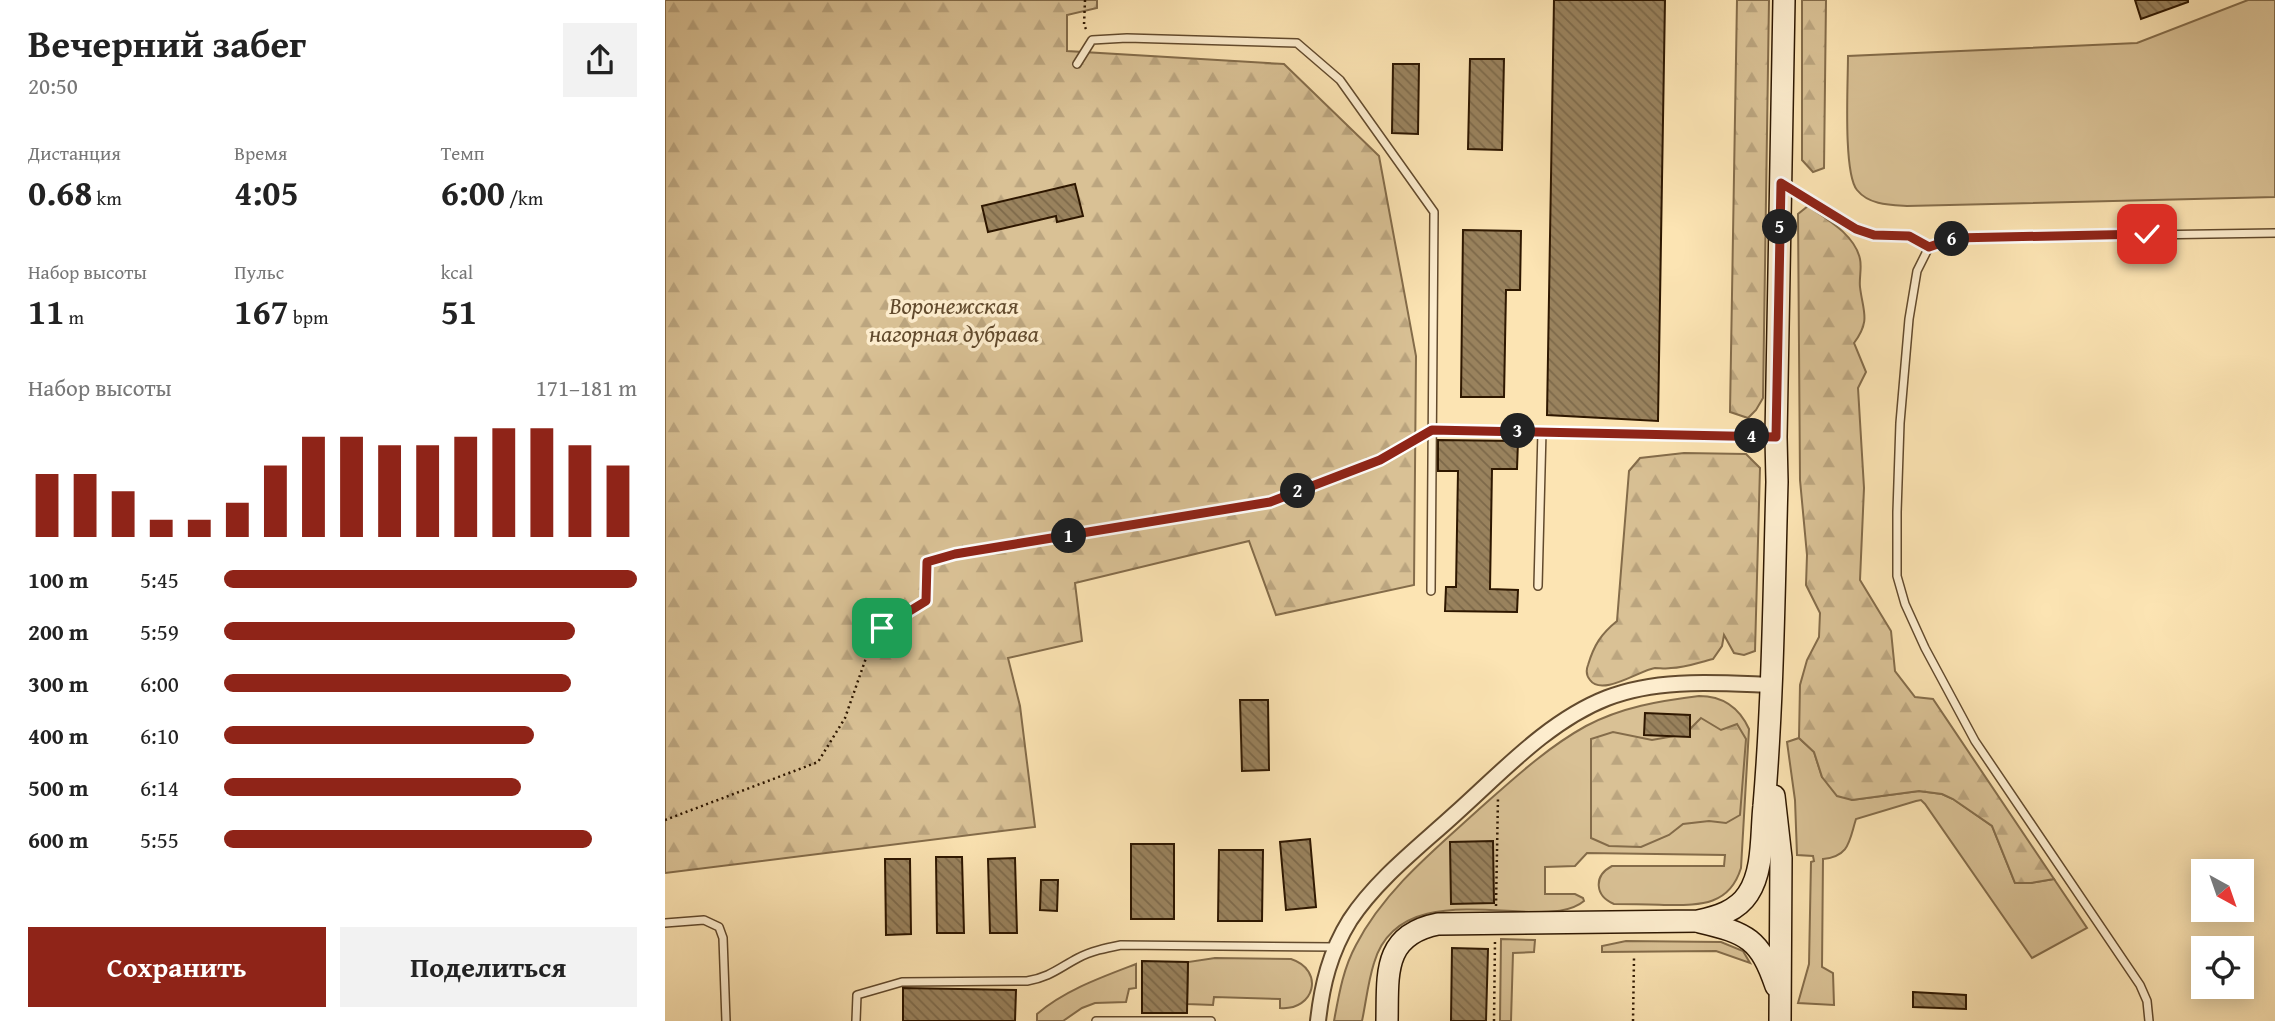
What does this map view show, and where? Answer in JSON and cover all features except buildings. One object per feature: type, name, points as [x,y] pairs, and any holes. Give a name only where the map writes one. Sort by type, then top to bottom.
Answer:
[{"type":"main road","points":[[1387,1021],[1390,962],[1404,939],[1425,926],[1698,921],[1718,917],[1738,906],[1748,895],[1754,881],[1759,858],[1768,752],[1777,482],[1784,0]]},
{"type":"main road","points":[[1768,752],[1781,858],[1780,1021]]},
{"type":"main road","points":[[1698,921],[1736,932],[1752,941],[1763,954],[1780,998]]},
{"type":"street","points":[[1318,1021],[1326,974],[1336,947],[1364,901],[1395,869],[1541,737],[1586,708],[1620,693],[1702,683],[1770,685]]},
{"type":"lane","points":[[1077,64],[1092,40],[1127,38],[1297,43],[1340,80],[1434,212],[1431,591]]},
{"type":"lane","points":[[1781,183],[1856,229],[1874,235],[1909,236],[1929,247]]},
{"type":"lane","points":[[2149,1021],[2147,1001],[2140,985],[1996,774],[1945,690],[1924,648],[1900,587],[1896,553],[1900,423],[1911,307],[1917,271],[1929,247],[1955,238],[2275,233]]},
{"type":"lane","points":[[1432,430],[1776,437]]},
{"type":"lane","points":[[1538,586],[1542,431]]},
{"type":"lane","points":[[665,923],[704,920],[719,927],[723,938],[726,1021]]},
{"type":"lane","points":[[856,1021],[857,995],[891,985],[902,982],[1027,981],[1045,978],[1078,958],[1099,949],[1121,945],[1336,947]]},
{"type":"lane","points":[[1378,1021],[1388,976]]},
{"type":"lane","points":[[1096,1021],[1212,1021]]},
{"type":"path","points":[[1085,0],[1084,25],[1092,40]]},
{"type":"path","points":[[665,820],[818,762],[845,718],[866,658],[882,628],[926,601],[927,562],[955,554],[1270,502],[1380,460],[1432,430]]},
{"type":"path","points":[[1633,1021],[1634,958]]},
{"type":"green space","name":"Воронежская нагорная дубрава","points":[[665,0],[1097,0],[1097,8],[1067,15],[1067,51],[1284,64],[1379,156],[1416,356],[1414,585],[1276,615],[1249,541],[1075,583],[1082,641],[1008,658],[1020,706],[1035,827],[665,873]]},
{"type":"green space","points":[[1737,0],[1769,0],[1763,398],[1748,418],[1730,412]]},
{"type":"green space","points":[[1802,0],[1826,0],[1824,168],[1813,172],[1802,160]]},
{"type":"green space","points":[[2248,0],[2275,0],[2275,197],[1907,206],[1867,199],[1857,190],[1848,147],[1848,56],[2137,43]]},
{"type":"green space","points":[[1808,206],[1846,235],[1857,250],[1861,262],[1860,287],[1864,322],[1854,343],[1866,372],[1858,388],[1864,488],[1860,580],[1891,631],[1895,671],[1915,697],[1933,699],[2054,879],[2015,883],[1992,826],[1942,794],[1919,791],[1852,800],[1837,796],[1822,777],[1814,752],[1799,738],[1800,685],[1807,660],[1819,637],[1820,613],[1806,585],[1807,555],[1800,480],[1798,214]]},
{"type":"green space","points":[[1684,453],[1746,454],[1760,468],[1755,651],[1744,655],[1734,653],[1724,635],[1722,646],[1713,659],[1682,667],[1655,668],[1603,686],[1596,684],[1590,680],[1587,669],[1602,635],[1617,621],[1629,471],[1640,458]]},
{"type":"green space","points":[[1699,696],[1716,698],[1729,704],[1749,729],[1741,868],[1729,890],[1720,897],[1700,904],[1614,904],[1603,896],[1599,886],[1602,875],[1612,866],[1724,866],[1725,855],[1587,853],[1575,866],[1545,867],[1545,894],[1575,894],[1583,898],[1584,901],[1579,905],[1546,912],[1440,911],[1419,916],[1400,926],[1384,941],[1374,963],[1362,1021],[1334,1021],[1348,963],[1367,925],[1395,889],[1443,841],[1543,755],[1586,726],[1641,706]]},
{"type":"green space","points":[[1701,718],[1721,730],[1737,724],[1746,739],[1740,815],[1726,823],[1709,821],[1683,824],[1669,835],[1641,847],[1609,846],[1591,838],[1591,739],[1613,732],[1652,740],[1685,734]]},
{"type":"green space","points":[[1799,738],[1814,752],[1822,777],[1852,800],[1919,791],[1942,794],[1953,799],[1992,826],[2015,883],[2054,879],[2087,928],[2032,958],[1925,804],[1921,800],[1916,801],[1856,819],[1850,841],[1843,851],[1839,855],[1823,859],[1822,967],[1833,973],[1834,1005],[1798,1003],[1809,964],[1811,862],[1814,861],[1813,856],[1797,855],[1795,800],[1787,742]]},
{"type":"green space","points":[[1501,939],[1535,940],[1534,952],[1513,953],[1511,1021],[1500,1021]]},
{"type":"green space","points":[[1626,941],[1721,942],[1743,951],[1750,963],[1716,951],[1602,952],[1602,946]]},
{"type":"green space","points":[[1215,958],[1291,959],[1302,964],[1309,972],[1311,989],[1308,997],[1292,1007],[1280,1008],[1280,999],[1214,997],[1213,1005],[1187,1004],[1188,962]]},
{"type":"green space","points":[[1136,964],[1136,988],[1129,989],[1126,1002],[1095,1003],[1063,1021],[1037,1021],[1037,1014],[1059,998]]},
{"type":"route","points":[[882,628],[926,601],[927,562],[955,554],[1270,502],[1380,460],[1432,430],[1776,437],[1781,183],[1856,229],[1874,235],[1909,236],[1929,247],[1955,238],[2147,234]]}]
